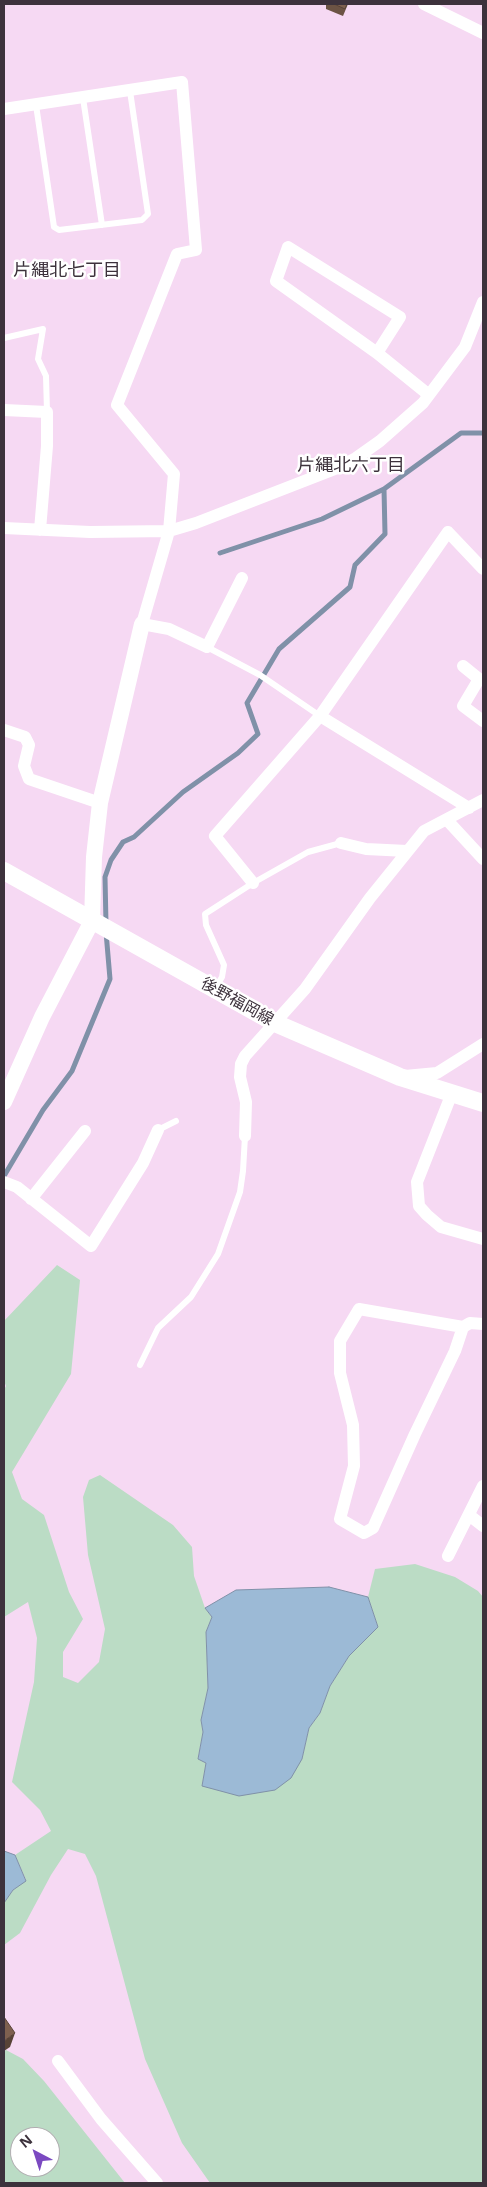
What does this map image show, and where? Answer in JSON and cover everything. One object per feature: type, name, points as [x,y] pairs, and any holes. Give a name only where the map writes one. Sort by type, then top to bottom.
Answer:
[{"type":"main road","name":"後野福岡線","points":[[4,872],[275,1023],[400,1077],[483,1103]]},
{"type":"street","points":[[424,4],[483,34]]},
{"type":"street","points":[[4,110],[182,82],[196,250],[177,254],[117,405],[174,474],[169,531],[142,624],[100,803],[94,857],[92,921],[42,1017],[4,1102]]},
{"type":"street","points":[[378,353],[400,316],[288,247],[276,281],[378,353],[429,395]]},
{"type":"street","points":[[4,528],[90,532],[169,531],[196,523],[280,491],[349,462],[380,441],[429,395],[465,347],[483,302]]},
{"type":"street","points":[[4,410],[47,412],[47,446],[40,530]]},
{"type":"street","points":[[253,883],[215,836],[320,716],[448,532],[483,569]]},
{"type":"street","points":[[142,624],[169,629],[207,647],[242,578]]},
{"type":"street","points":[[463,666],[479,679],[463,706],[483,721]]},
{"type":"street","points":[[320,716],[470,808]]},
{"type":"street","points":[[4,730],[25,737],[29,746],[24,766],[25,774],[29,779],[100,803]]},
{"type":"street","points":[[244,1136],[246,1102],[240,1077],[241,1064],[245,1056],[305,990],[370,898],[424,831],[483,800]]},
{"type":"street","points":[[447,820],[483,859]]},
{"type":"street","points":[[342,843],[366,849],[407,851]]},
{"type":"street","points":[[400,1077],[436,1073],[483,1044]]},
{"type":"street","points":[[452,1093],[417,1182],[419,1206],[441,1227],[483,1239]]},
{"type":"street","points":[[4,1182],[17,1187],[91,1246],[143,1163],[158,1130]]},
{"type":"street","points":[[31,1199],[85,1131]]},
{"type":"street","points":[[464,1327],[359,1309],[340,1341],[340,1373],[353,1425],[354,1466],[340,1519],[364,1533],[373,1528],[455,1351],[464,1327],[470,1323],[483,1324]]},
{"type":"street","points":[[448,1556],[483,1486]]},
{"type":"street","points":[[469,1515],[483,1526]]},
{"type":"street","points":[[58,2061],[101,2119],[157,2183]]},
{"type":"lane","points":[[36,105],[54,227],[59,230],[142,220],[148,214],[130,91]]},
{"type":"lane","points":[[83,98],[102,225]]},
{"type":"lane","points":[[4,338],[43,329],[38,358],[46,376],[47,412]]},
{"type":"lane","points":[[207,647],[260,675],[320,716]]},
{"type":"lane","points":[[214,989],[222,977],[224,965],[206,924],[205,914],[253,883],[308,852],[342,843]]},
{"type":"lane","points":[[158,1130],[176,1120]]},
{"type":"lane","points":[[140,1365],[158,1328],[191,1297],[218,1254],[240,1192],[244,1136]]},
{"type":"green space","points":[[57,1265],[80,1280],[71,1374],[12,1472],[22,1499],[44,1515],[69,1592],[83,1619],[63,1652],[63,1677],[78,1683],[99,1662],[105,1629],[88,1555],[83,1497],[89,1480],[100,1475],[173,1525],[192,1547],[194,1576],[205,1608],[212,1617],[206,1632],[208,1688],[201,1720],[203,1732],[198,1758],[206,1763],[202,1786],[302,1759],[309,1728],[320,1713],[330,1686],[349,1656],[378,1627],[368,1597],[375,1569],[415,1564],[455,1577],[478,1591],[483,1597],[483,2183],[210,2183],[182,2143],[145,2059],[96,1876],[85,1854],[68,1849],[51,1875],[20,1933],[4,1945],[4,1903],[13,1890],[26,1880],[15,1855],[51,1831],[40,1810],[12,1782],[34,1682],[37,1638],[28,1602],[4,1617],[4,1390],[6,1386],[4,1381],[4,1321]]},
{"type":"green space","points":[[6,2050],[23,2059],[44,2081],[125,2183],[4,2183],[4,2051]]},
{"type":"water","points":[[329,1587],[368,1597],[378,1627],[349,1656],[330,1686],[320,1713],[309,1728],[302,1759],[291,1778],[275,1790],[239,1796],[202,1786],[206,1763],[198,1759],[203,1732],[201,1720],[208,1688],[206,1632],[212,1617],[205,1608],[236,1590]]},
{"type":"water","points":[[4,1851],[15,1855],[26,1881],[13,1890],[4,1903]]},
{"type":"building","points":[[334,4],[347,4],[345,9]]},
{"type":"building","points":[[4,2017],[15,2033],[4,2041]]},
{"type":"waterway","points":[[106,924],[105,877],[111,860],[123,842],[134,837],[183,792],[238,753],[258,734],[247,703],[279,649],[350,587],[355,565],[385,534],[384,489],[461,433],[483,433]]},
{"type":"waterway","points":[[220,553],[322,519],[384,489]]},
{"type":"waterway","points":[[4,1176],[43,1110],[72,1071],[110,979],[106,932]]},
{"type":"district","name":"片縄北七丁目","points":[[67,271]]},
{"type":"district","name":"片縄北六丁目","points":[[351,466]]}]
